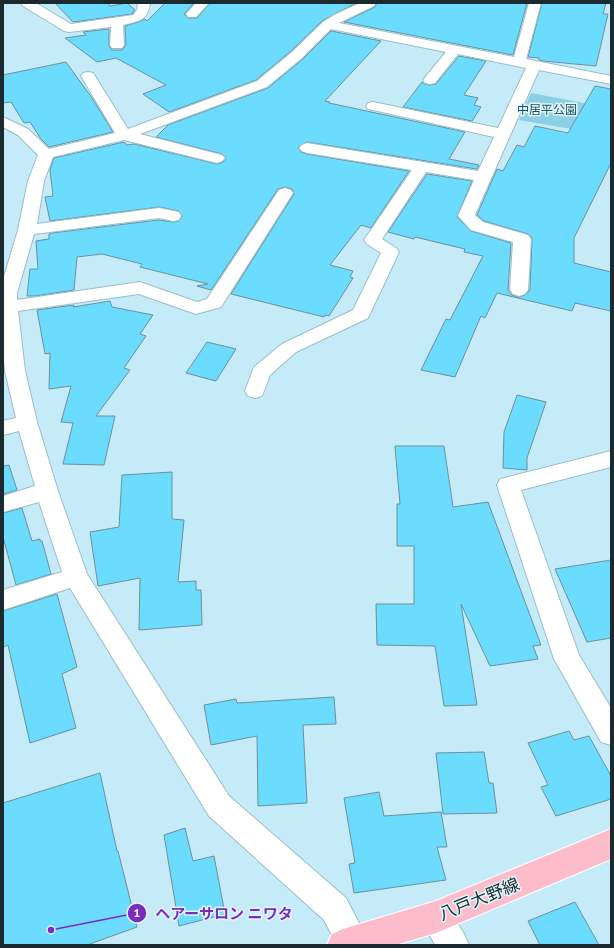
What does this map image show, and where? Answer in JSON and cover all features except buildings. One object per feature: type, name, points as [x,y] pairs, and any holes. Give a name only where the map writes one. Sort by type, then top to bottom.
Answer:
[{"type":"main road","name":"八戸大野線","points":[[348,943],[436,917],[611,844]]},
{"type":"street","points":[[27,3],[68,28],[137,18],[143,11],[144,3]]},
{"type":"street","points":[[192,14],[203,3]]},
{"type":"street","points":[[46,154],[124,135],[262,84],[297,55],[328,25],[338,18],[370,3]]},
{"type":"street","points":[[519,290],[522,239],[477,226],[466,216],[503,134],[527,64],[535,3]]},
{"type":"street","points":[[116,45],[117,22]]},
{"type":"street","points":[[328,25],[611,80]]},
{"type":"street","points":[[430,80],[455,49]]},
{"type":"street","points":[[88,76],[124,135],[217,158]]},
{"type":"street","points":[[373,106],[503,134]]},
{"type":"street","points":[[3,121],[24,132],[46,154]]},
{"type":"street","points":[[307,148],[483,178]]},
{"type":"street","points":[[46,154],[36,182],[27,230],[8,294],[9,373],[76,577],[219,806],[335,909],[348,943]]},
{"type":"street","points":[[255,391],[261,372],[288,348],[361,314],[390,252],[373,240],[422,167]]},
{"type":"street","points":[[8,307],[140,288],[196,308],[214,303],[285,193]]},
{"type":"street","points":[[27,230],[159,213],[173,216]]},
{"type":"street","points":[[3,428],[26,422]]},
{"type":"street","points":[[611,459],[508,485],[567,659],[611,733]]},
{"type":"street","points":[[3,504],[47,491]]},
{"type":"street","points":[[3,600],[76,577]]},
{"type":"street","points":[[436,917],[453,945]]},
{"type":"green space","name":"中居平公園","points":[[531,93],[605,107],[600,134],[519,120]]},
{"type":"place","name":"ヘアーサロン ニワタ","points":[[51,930]]}]
